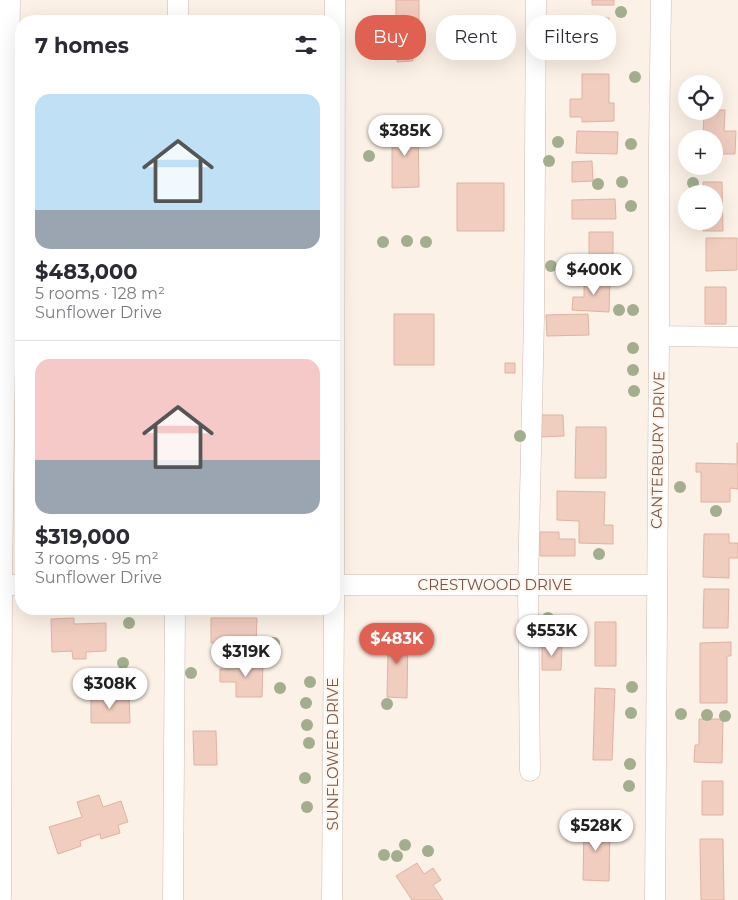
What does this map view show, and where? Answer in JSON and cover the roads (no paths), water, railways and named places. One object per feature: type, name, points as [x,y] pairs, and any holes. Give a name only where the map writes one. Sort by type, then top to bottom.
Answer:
[{"type":"street","points":[[5,900],[0,897],[12,585],[10,0]]},
{"type":"street","points":[[178,0],[178,15]]},
{"type":"street","name":"SUNFLOWER DRIVE","points":[[335,0],[335,15]]},
{"type":"street","points":[[530,771],[528,586],[534,318],[536,0]]},
{"type":"street","name":"CANTERBURY DRIVE","points":[[656,900],[661,0]]},
{"type":"street","points":[[659,336],[738,337]]},
{"type":"street","name":"CRESTWOOD DRIVE","points":[[340,586],[657,586]]},
{"type":"street","points":[[173,900],[176,615]]},
{"type":"street","name":"SUNFLOWER DRIVE","points":[[332,900],[334,615]]}]
